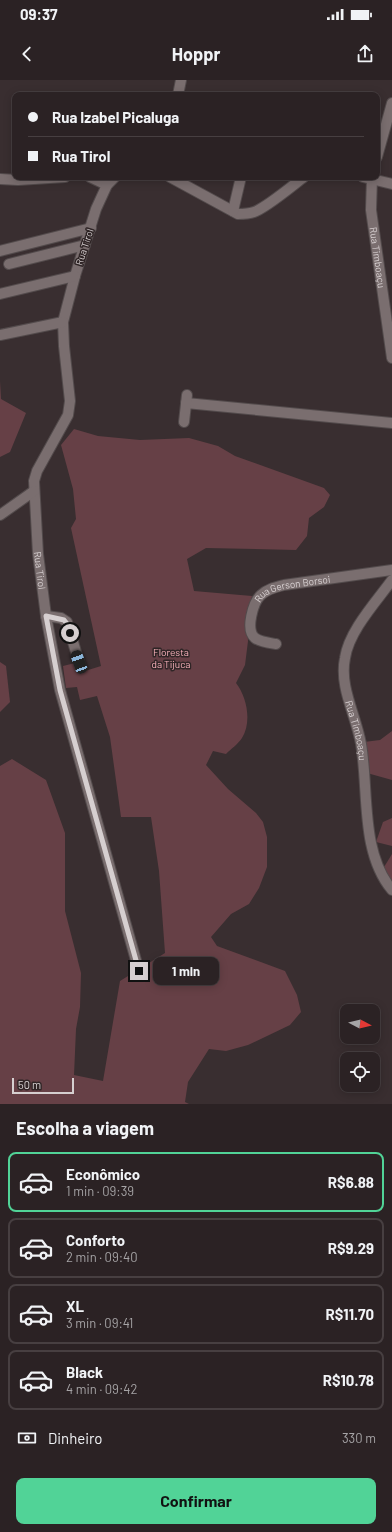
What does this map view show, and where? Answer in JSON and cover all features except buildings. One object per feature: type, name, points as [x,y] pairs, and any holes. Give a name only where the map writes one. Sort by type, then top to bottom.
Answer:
[{"type":"street","points":[[179,92],[181,80]]},
{"type":"street","points":[[380,146],[392,103]]},
{"type":"street","points":[[0,179],[12,180]]},
{"type":"street","points":[[96,180],[107,185]]},
{"type":"street","name":"Rua Tirol","points":[[112,180],[107,185],[101,197],[75,276],[63,322],[70,408],[66,422],[56,436],[37,471],[34,481],[34,491],[38,554],[46,616],[60,690],[139,971]]},
{"type":"street","points":[[176,180],[238,214],[255,212],[300,180]]},
{"type":"street","points":[[233,211],[240,180]]},
{"type":"street","name":"Rua Timboaçu","points":[[369,180],[371,210],[392,358]]},
{"type":"street","points":[[377,180],[392,184]]},
{"type":"street","points":[[0,251],[91,228]]},
{"type":"street","points":[[9,264],[85,245]]},
{"type":"street","points":[[0,294],[75,276]]},
{"type":"street","points":[[0,335],[63,322]]},
{"type":"street","points":[[184,422],[187,399],[392,423]]},
{"type":"street","points":[[0,515],[34,491]]},
{"type":"street","name":"Rua Gerson Borsoi","points":[[276,644],[256,639],[252,635],[250,619],[253,608],[260,595],[266,590],[284,585],[392,570]]},
{"type":"street","name":"Rua Timboaçu","points":[[392,580],[362,621],[354,635],[346,650],[344,668],[344,682],[361,743],[372,845],[380,871],[392,890]]},
{"type":"street","points":[[46,616],[61,618],[67,622],[79,662]]},
{"type":"green space","points":[[0,381],[1,399],[26,413],[10,452],[0,457]]},
{"type":"green space","name":"Floresta da Tijuca","points":[[74,429],[98,436],[140,440],[189,438],[218,446],[235,456],[324,488],[330,495],[324,507],[309,518],[307,536],[296,550],[206,548],[187,559],[194,591],[252,596],[247,621],[248,641],[245,665],[236,683],[245,702],[247,710],[247,725],[242,738],[226,754],[213,751],[206,765],[228,789],[256,813],[263,822],[267,837],[267,867],[259,888],[249,904],[231,914],[211,937],[217,946],[285,971],[297,995],[301,1012],[290,1025],[248,1045],[226,1051],[209,1049],[188,1082],[185,1102],[189,1104],[0,1104],[0,766],[12,759],[46,780],[65,833],[65,911],[81,973],[80,1007],[76,1029],[74,1075],[103,1081],[120,981],[165,953],[159,871],[151,817],[121,817],[110,737],[97,696],[80,700],[77,687],[66,688],[63,666],[83,661],[85,671],[101,666],[71,528],[76,519],[73,489],[61,445]]},
{"type":"green space","points":[[0,662],[6,666],[10,702],[0,712]]},
{"type":"green space","points":[[392,731],[392,780],[367,773],[364,742],[380,740]]},
{"type":"green space","points":[[392,818],[392,846],[376,842],[383,822]]},
{"type":"green space","points":[[392,854],[392,888],[381,872]]},
{"type":"route","points":[[70,633],[67,622],[61,618],[46,616],[60,690],[139,971]]}]
